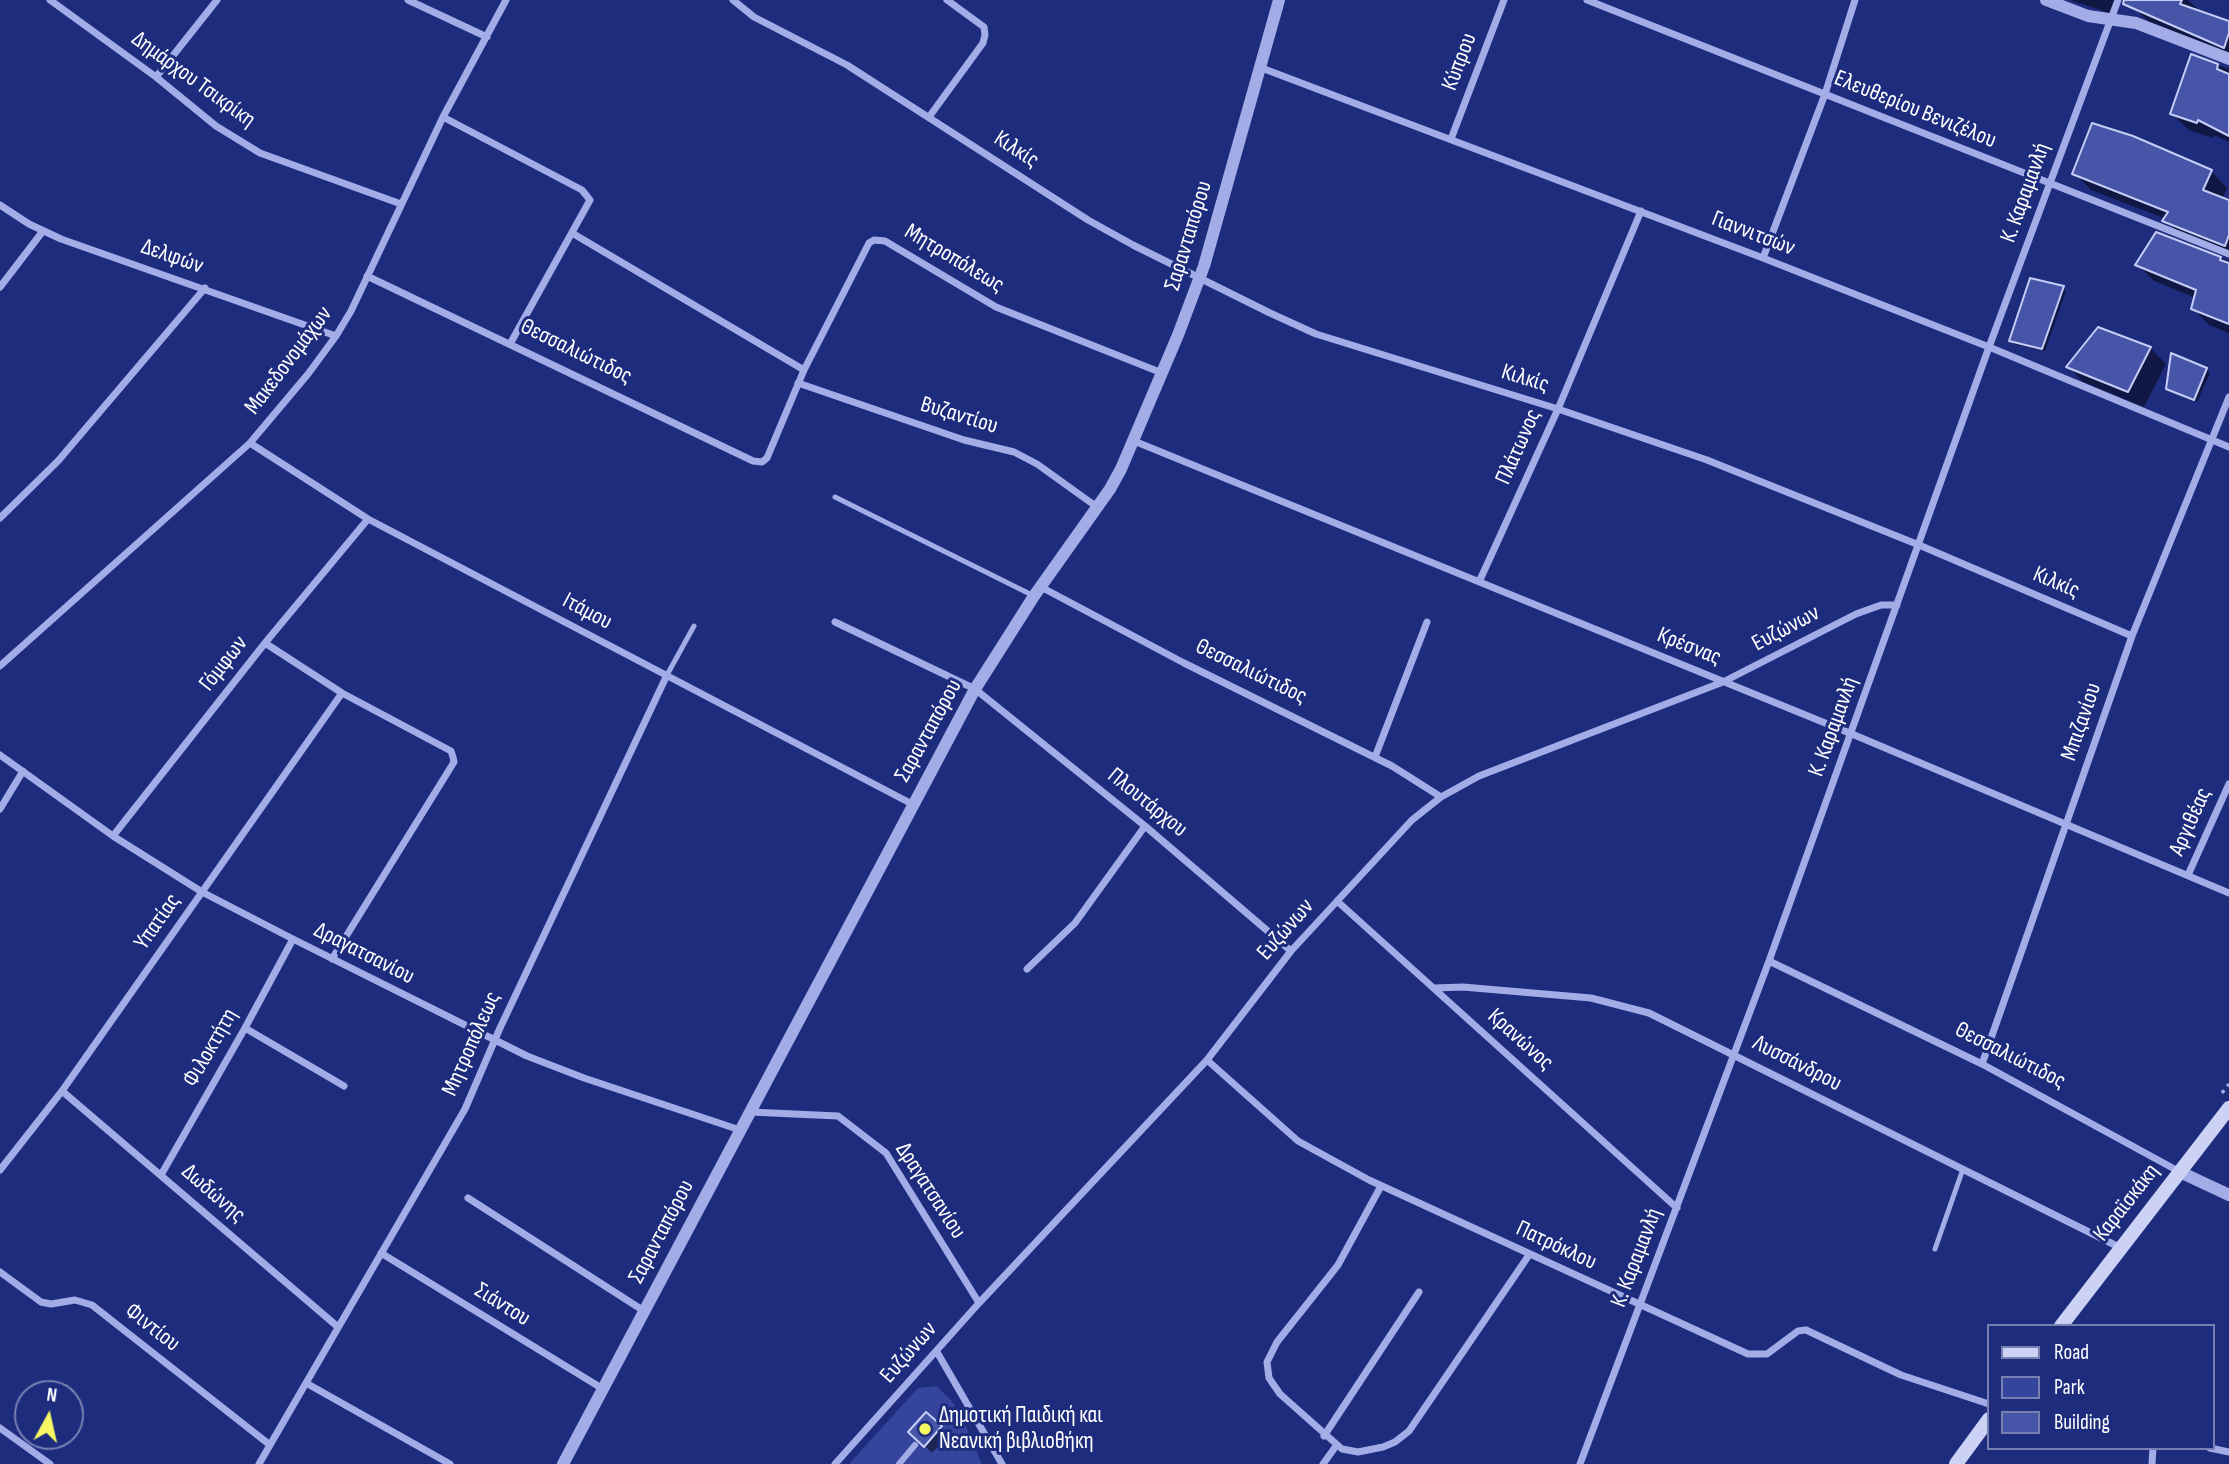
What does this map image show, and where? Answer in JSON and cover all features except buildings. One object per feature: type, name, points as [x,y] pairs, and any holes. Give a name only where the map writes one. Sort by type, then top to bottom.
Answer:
[{"type":"main road","name":"Καραϊσκάκη","points":[[2063,1324],[2229,1108]]},
{"type":"main road","points":[[1956,1464],[1988,1420]]},
{"type":"street","name":"Δημάρχου Τσικρίκη","points":[[50,0],[156,77],[216,126],[260,153],[401,204]]},
{"type":"street","points":[[156,77],[217,0]]},
{"type":"street","points":[[408,0],[487,37]]},
{"type":"street","name":"Μακεδονομάχων","points":[[0,666],[250,443],[309,374],[336,335],[443,117],[506,0]]},
{"type":"street","name":"Κιλκίς","points":[[733,0],[762,21],[816,47],[929,117],[1088,220],[1316,334],[1558,409],[1698,456],[1919,545],[2132,636]]},
{"type":"street","points":[[929,117],[983,43],[985,35],[984,27],[947,0]]},
{"type":"street","name":"Σαρανταπόρου","points":[[563,1464],[975,689],[1037,592],[1116,479],[1200,278],[1279,0]]},
{"type":"street","name":"Κύπρου","points":[[1451,139],[1504,0]]},
{"type":"street","name":"Ελευθερίου Βενιζέλου","points":[[1587,0],[2229,254]]},
{"type":"street","points":[[1763,258],[1825,94],[1855,0]]},
{"type":"street","points":[[2046,0],[2088,16],[2136,23],[2229,59]]},
{"type":"street","name":"Κ. Καραμανλή","points":[[1580,1464],[1769,961],[1989,347],[2118,0]]},
{"type":"street","name":"Γιαννιτσών","points":[[1259,67],[1763,258],[1989,347],[2229,447]]},
{"type":"street","points":[[443,117],[582,190],[590,200],[510,344]]},
{"type":"street","name":"Δελφών","points":[[0,205],[43,231],[336,335]]},
{"type":"street","name":"Πλάτωνος","points":[[1479,582],[1558,409],[1641,211]]},
{"type":"street","points":[[0,286],[43,231]]},
{"type":"street","points":[[572,233],[804,370]]},
{"type":"street","name":"Μητροπόλεως","points":[[767,458],[804,370],[869,243],[879,239],[996,307],[1162,373]]},
{"type":"street","name":"Θεσσαλιώτιδος","points":[[367,276],[753,461],[762,462],[767,458]]},
{"type":"street","points":[[0,518],[58,461],[205,288]]},
{"type":"street","name":"Βυζαντίου","points":[[798,383],[964,440],[1014,452],[1037,464],[1097,507]]},
{"type":"street","name":"Μπιζανίου","points":[[1982,1064],[2132,636],[2229,397]]},
{"type":"street","name":"Κρέσνας","points":[[1134,441],[1852,734],[2229,893]]},
{"type":"street","name":"Ιτάμου","points":[[250,443],[368,519],[912,804]]},
{"type":"street","name":"Γόμφων","points":[[113,836],[265,643],[368,519]]},
{"type":"street","name":"Θεσσαλιώτιδος","points":[[1037,592],[1375,757],[1441,797]]},
{"type":"street","name":"Ευζώνων","points":[[835,1464],[979,1303],[1207,1060],[1291,951],[1412,820],[1441,797],[1479,776],[1723,682],[1856,614],[1881,606],[1897,605]]},
{"type":"street","name":"Πλουτάρχου","points":[[835,622],[975,689],[1145,826],[1291,951]]},
{"type":"street","points":[[1375,757],[1427,622]]},
{"type":"street","points":[[265,643],[342,693],[451,751],[454,762],[332,958]]},
{"type":"street","name":"Μητροπόλεως","points":[[259,1464],[447,1143],[472,1095],[495,1040],[667,675]]},
{"type":"street","name":"Υπατίας","points":[[0,1170],[62,1091],[342,693]]},
{"type":"street","name":"Δραγατσανίου","points":[[0,755],[113,836],[202,892],[293,939],[495,1040],[571,1073],[740,1130]]},
{"type":"street","points":[[0,809],[23,771]]},
{"type":"street","name":"Αργιθέας","points":[[2188,875],[2229,784]]},
{"type":"street","points":[[1027,969],[1075,923],[1145,826]]},
{"type":"street","name":"Κρανώνος","points":[[1337,901],[1677,1208]]},
{"type":"street","name":"Φιλοκτήτη","points":[[161,1175],[293,939]]},
{"type":"street","name":"Θεσσαλιώτιδος","points":[[1769,961],[1982,1064],[2180,1172],[2229,1195]]},
{"type":"street","name":"Λυσσάνδρου","points":[[1434,988],[1463,987],[1609,1001],[1674,1024],[2121,1248]]},
{"type":"street","points":[[246,1027],[345,1086]]},
{"type":"street","name":"Πατρόκλου","points":[[1207,1060],[1298,1141],[1381,1186],[1748,1354],[1768,1354],[1798,1331],[1806,1330],[1901,1375],[1988,1404]]},
{"type":"street","name":"Δωδώνης","points":[[62,1091],[338,1327]]},
{"type":"street","name":"Δραγατσανίου","points":[[749,1112],[838,1116],[886,1153],[979,1303]]},
{"type":"street","points":[[1381,1186],[1338,1265],[1277,1342],[1266,1362],[1269,1378],[1280,1394],[1324,1436],[1346,1451],[1366,1451],[1390,1445],[1404,1436],[1422,1415],[1529,1255]]},
{"type":"street","points":[[468,1198],[644,1311]]},
{"type":"street","name":"Σιάντου","points":[[381,1253],[603,1389]]},
{"type":"street","name":"Φιντίου","points":[[0,1272],[41,1302],[51,1304],[75,1300],[92,1305],[270,1445]]},
{"type":"street","points":[[1324,1436],[1419,1292]]},
{"type":"street","points":[[937,1352],[1002,1464]]},
{"type":"street","points":[[306,1383],[450,1464]]},
{"type":"street","points":[[0,1428],[50,1464]]},
{"type":"street","points":[[899,1464],[915,1445]]},
{"type":"street","points":[[1323,1464],[1336,1446]]},
{"type":"lane","name":"Θεσσαλιώτιδος","points":[[835,497],[1037,592]]},
{"type":"lane","name":"Μητροπόλεως","points":[[667,675],[694,626]]},
{"type":"lane","points":[[1935,1249],[1963,1169]]},
{"type":"green space","points":[[936,1386],[951,1400],[963,1420],[982,1464],[849,1464],[918,1388]]},
{"type":"place","name":"Δημοτική Παιδική και Νεανική βιβλιοθήκη","points":[[925,1429]]}]
